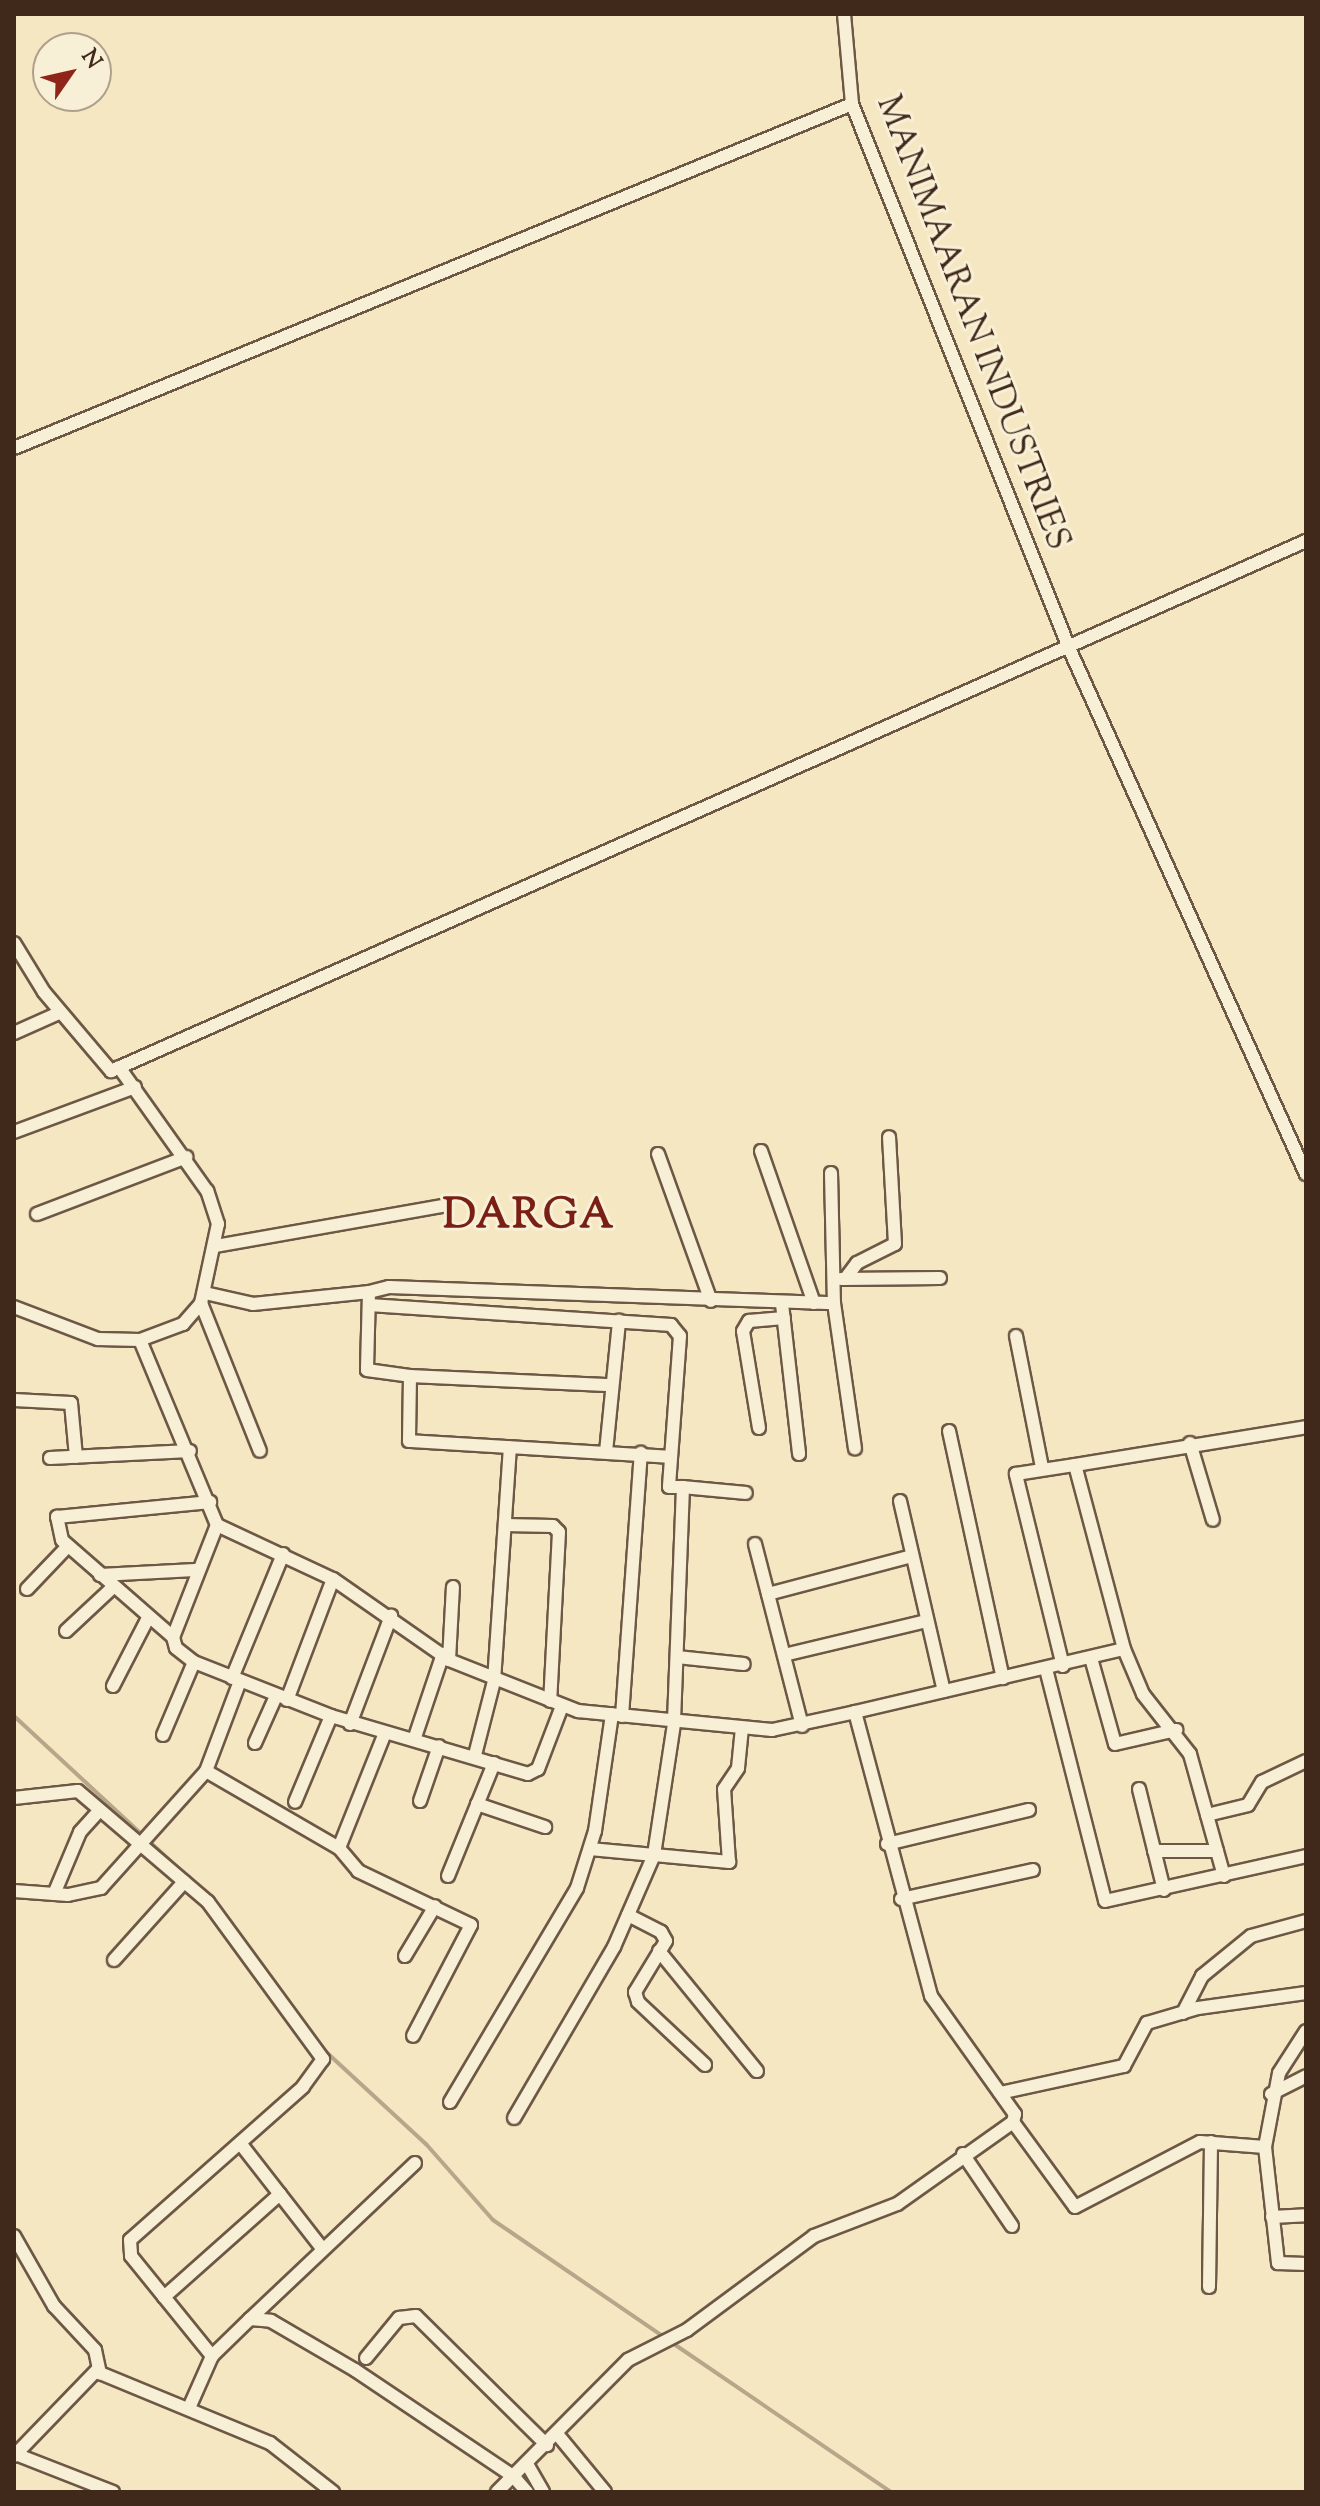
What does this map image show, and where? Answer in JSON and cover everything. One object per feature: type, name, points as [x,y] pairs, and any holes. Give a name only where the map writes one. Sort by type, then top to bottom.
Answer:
[{"type":"street","name":"MANIMAARAN INDUSTRIES","points":[[844,14],[852,104],[1069,648],[1302,1148],[1306,1174]]},
{"type":"street","points":[[14,448],[852,104]]},
{"type":"street","points":[[14,944],[61,1012],[111,1071],[1306,541]]},
{"type":"street","points":[[14,1033],[61,1012]]},
{"type":"street","points":[[14,1307],[98,1339],[140,1340],[183,1324],[203,1298],[218,1224],[207,1191],[186,1157],[119,1067]]},
{"type":"street","points":[[14,1132],[135,1087]]},
{"type":"street","points":[[839,1280],[857,1263],[895,1244],[889,1137]]},
{"type":"street","points":[[761,1151],[814,1303]]},
{"type":"street","points":[[658,1154],[711,1301]]},
{"type":"street","points":[[37,1214],[186,1157]]},
{"type":"street","points":[[831,1173],[839,1280],[834,1303],[855,1448]]},
{"type":"street","points":[[215,1246],[443,1206]]},
{"type":"street","points":[[839,1280],[940,1278]]},
{"type":"street","points":[[369,1298],[389,1287],[782,1304],[834,1303]]},
{"type":"street","points":[[203,1298],[253,1304],[369,1298],[619,1321],[678,1331],[669,1487],[746,1493]]},
{"type":"street","points":[[203,1298],[260,1451]]},
{"type":"street","points":[[369,1298],[367,1370],[410,1376],[611,1385]]},
{"type":"street","points":[[782,1304],[799,1454]]},
{"type":"street","points":[[759,1428],[743,1331],[749,1321],[784,1318]]},
{"type":"street","points":[[606,1452],[619,1321]]},
{"type":"street","points":[[1016,1336],[1042,1467]]},
{"type":"street","points":[[140,1340],[190,1451],[217,1525],[195,1570],[173,1637]]},
{"type":"street","points":[[410,1376],[409,1441],[671,1457]]},
{"type":"street","points":[[14,1400],[71,1403],[76,1457]]},
{"type":"street","points":[[1063,1666],[1016,1474],[1190,1443],[1306,1427]]},
{"type":"street","points":[[949,1431],[1003,1678]]},
{"type":"street","points":[[1190,1443],[1213,1520]]},
{"type":"street","points":[[475,1755],[494,1681],[510,1448]]},
{"type":"street","points":[[50,1458],[190,1451]]},
{"type":"street","points":[[450,2102],[562,1919],[590,1849],[617,1715],[641,1453]]},
{"type":"street","points":[[1075,1465],[1124,1649],[1143,1694],[1176,1730],[1190,1754],[1224,1876]]},
{"type":"street","points":[[514,2118],[628,1915],[654,1855],[674,1724],[683,1487]]},
{"type":"street","points":[[900,1501],[944,1691]]},
{"type":"street","points":[[210,1502],[63,1512],[55,1529],[68,1546],[173,1637],[194,1662],[350,1724],[475,1755],[533,1774],[556,1704],[559,1532],[553,1526],[505,1525]]},
{"type":"street","points":[[217,1525],[333,1579],[391,1616],[446,1657],[494,1681],[556,1704],[674,1724],[742,1728],[802,1726],[1124,1649]]},
{"type":"street","points":[[755,1544],[802,1726]]},
{"type":"street","points":[[27,1589],[68,1546]]},
{"type":"street","points":[[14,1891],[91,1894],[206,1771],[236,1679],[283,1554]]},
{"type":"street","points":[[768,1594],[912,1556]]},
{"type":"street","points":[[100,1575],[195,1570]]},
{"type":"street","points":[[255,1743],[282,1698],[333,1579]]},
{"type":"street","points":[[66,1631],[113,1587]]},
{"type":"street","points":[[414,1740],[446,1657],[453,1587]]},
{"type":"street","points":[[350,1724],[391,1616]]},
{"type":"street","points":[[113,1686],[148,1618]]},
{"type":"street","points":[[784,1655],[927,1621]]},
{"type":"street","points":[[677,1657],[744,1664]]},
{"type":"street","points":[[1091,1658],[1115,1744],[1176,1730]]},
{"type":"street","points":[[163,1735],[194,1662]]},
{"type":"street","points":[[1046,1669],[1101,1896],[1111,1902],[1305,1858]]},
{"type":"street","points":[[855,1712],[901,1899],[931,1996],[1000,2093],[1013,2122],[1075,2207],[1211,2142],[1265,2147]]},
{"type":"street","points":[[295,1802],[331,1716]]},
{"type":"street","points":[[590,1849],[729,1862],[724,1789],[738,1768],[742,1728]]},
{"type":"street","points":[[339,1848],[385,1733]]},
{"type":"street","points":[[420,1801],[439,1746]]},
{"type":"street","points":[[1207,1815],[1248,1805],[1262,1782],[1306,1761]]},
{"type":"street","points":[[448,1876],[494,1763]]},
{"type":"street","points":[[206,1771],[339,1848],[358,1871],[466,1920],[472,1933],[413,2036]]},
{"type":"street","points":[[1139,1789],[1164,1890]]},
{"type":"street","points":[[14,1798],[78,1791],[98,1812],[216,1910],[323,2059],[303,2087],[130,2240],[131,2256],[212,2356]]},
{"type":"street","points":[[477,1804],[545,1827]]},
{"type":"street","points":[[887,1844],[1029,1810]]},
{"type":"street","points":[[54,1894],[80,1832],[98,1812]]},
{"type":"street","points":[[1154,1851],[1217,1851]]},
{"type":"street","points":[[901,1899],[1033,1870]]},
{"type":"street","points":[[114,1960],[184,1882]]},
{"type":"street","points":[[405,1956],[435,1906]]},
{"type":"street","points":[[628,1915],[661,1932],[666,1941],[635,1996],[705,2065]]},
{"type":"street","points":[[1183,2013],[1202,1976],[1251,1936],[1306,1921]]},
{"type":"street","points":[[659,1951],[757,2071]]},
{"type":"street","points":[[1000,2093],[1124,2066],[1140,2027],[1183,2013],[1304,1997]]},
{"type":"street","points":[[1306,2031],[1271,2094],[1265,2147],[1278,2263],[1306,2264]]},
{"type":"street","points":[[1271,2094],[1306,2076]]},
{"type":"street","points":[[497,2492],[558,2435],[628,2360],[687,2330],[814,2236],[897,2204],[963,2154],[1013,2122]]},
{"type":"street","points":[[1209,2287],[1211,2142]]},
{"type":"street","points":[[240,2143],[321,2247]]},
{"type":"street","points":[[963,2154],[1012,2226]]},
{"type":"street","points":[[189,2408],[212,2356],[321,2247],[415,2163]]},
{"type":"street","points":[[164,2297],[280,2194]]},
{"type":"street","points":[[1272,2217],[1306,2215]]},
{"type":"street","points":[[14,2236],[54,2306],[95,2350],[97,2370],[16,2455],[113,2492]]},
{"type":"street","points":[[366,2358],[399,2318],[416,2316],[547,2445]]},
{"type":"street","points":[[250,2319],[271,2321],[355,2370],[514,2477],[527,2492]]},
{"type":"street","points":[[97,2370],[270,2443],[333,2492]]},
{"type":"street","points":[[558,2435],[605,2492]]},
{"type":"street","points":[[527,2464],[543,2492]]},
{"type":"waterway","points":[[14,1716],[179,1869]]},
{"type":"waterway","points":[[225,1915],[286,1998]]},
{"type":"waterway","points":[[324,2050],[426,2144],[493,2220],[664,2337]]},
{"type":"waterway","points":[[671,2342],[891,2492]]},
{"type":"district","name":"DARGA","points":[[529,1217]]}]
